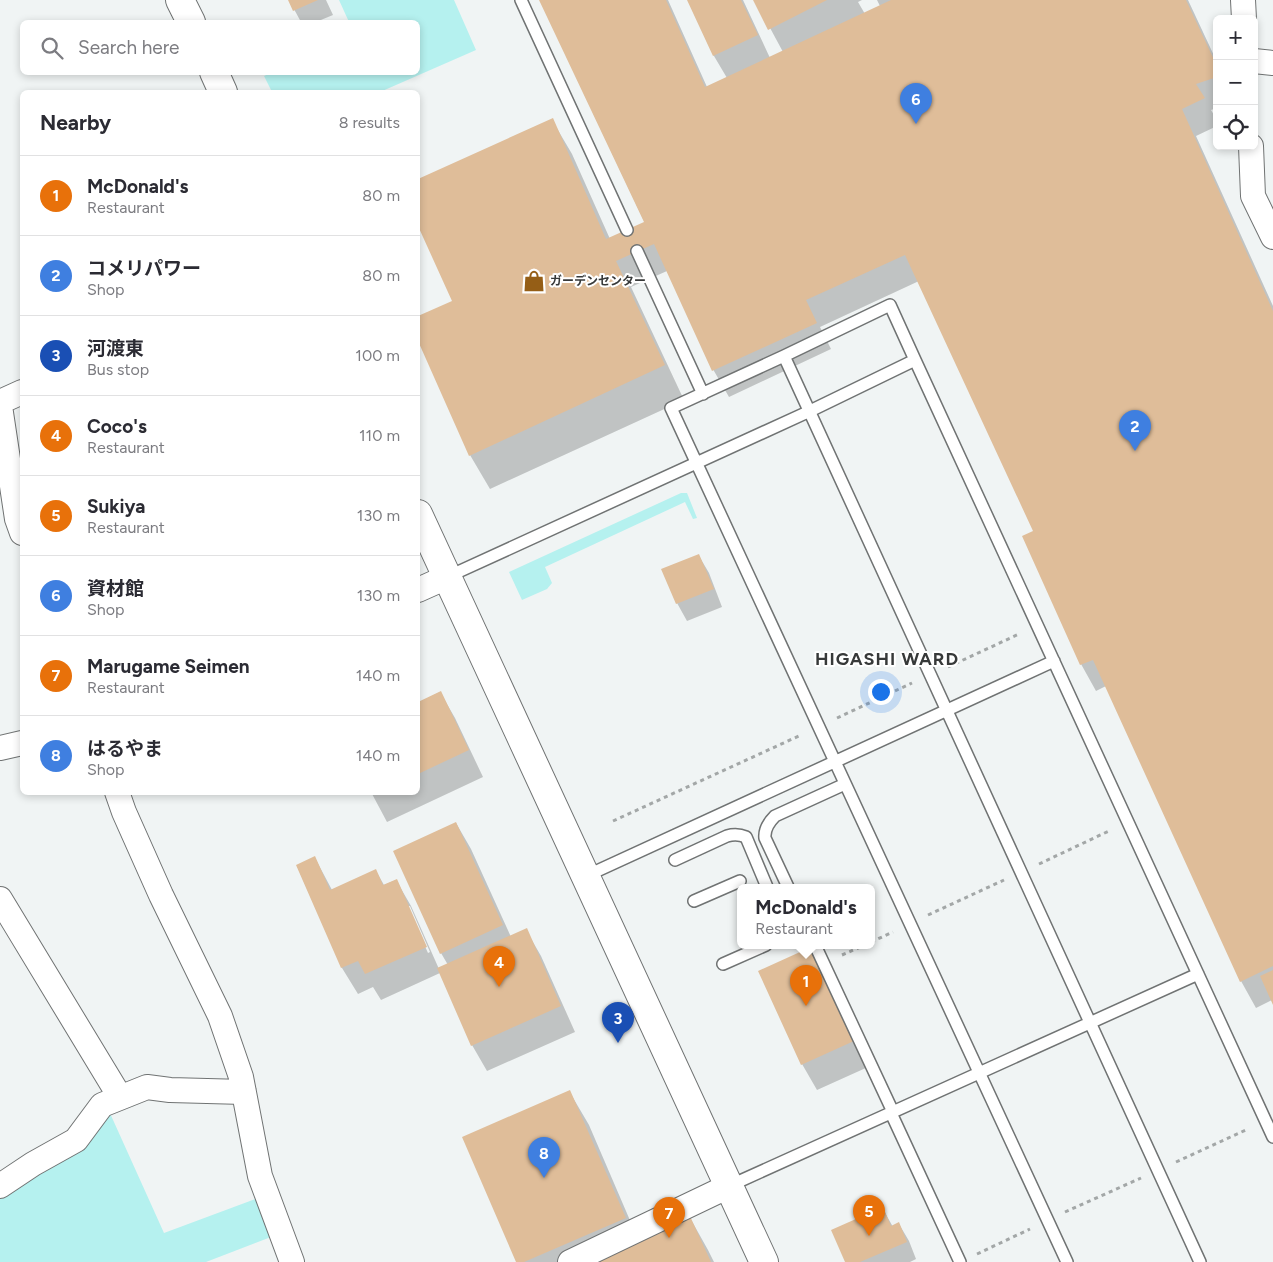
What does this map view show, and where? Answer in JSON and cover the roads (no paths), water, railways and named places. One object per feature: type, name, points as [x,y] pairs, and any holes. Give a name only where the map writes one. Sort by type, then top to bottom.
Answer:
[{"type":"street","points":[[180,0],[190,20]]},
{"type":"street","points":[[1243,0],[1244,15]]},
{"type":"street","points":[[1258,61],[1273,63]]},
{"type":"street","points":[[215,75],[222,90]]},
{"type":"street","points":[[1251,150],[1254,196],[1273,237]]},
{"type":"street","points":[[20,393],[0,404],[17,519],[20,528]]},
{"type":"street","points":[[420,518],[764,1262]]},
{"type":"street","points":[[420,589],[447,577]]},
{"type":"street","points":[[0,748],[20,743]]},
{"type":"street","points":[[118,795],[161,895],[220,1016],[241,1077],[260,1176],[292,1262]]},
{"type":"street","points":[[0,899],[120,1097]]},
{"type":"street","points":[[0,1186],[33,1164],[76,1140],[102,1105],[120,1097],[147,1087],[170,1090],[244,1092]]},
{"type":"street","points":[[570,1262],[729,1186]]},
{"type":"lane","points":[[521,0],[627,230]]},
{"type":"lane","points":[[637,251],[703,394]]},
{"type":"lane","points":[[1067,1262],[671,408],[890,305],[1273,1137]]},
{"type":"lane","points":[[784,356],[1200,1262]]},
{"type":"lane","points":[[447,577],[810,411],[915,360]]},
{"type":"lane","points":[[586,876],[1054,661]]},
{"type":"lane","points":[[787,884],[765,838],[768,824],[775,816],[845,784]]},
{"type":"lane","points":[[675,860],[727,836],[733,834],[741,835],[746,837],[766,884]]},
{"type":"lane","points":[[694,901],[740,881]]},
{"type":"lane","points":[[723,964],[757,949]]},
{"type":"lane","points":[[817,949],[960,1262]]},
{"type":"lane","points":[[729,1186],[1198,974]]},
{"type":"place","name":"資材館","points":[[916,124]]},
{"type":"place","name":"ガーデンセンター","points":[[534,281]]},
{"type":"place","name":"コメリパワー","points":[[1135,451]]},
{"type":"place","name":"Coco's","points":[[499,987]]},
{"type":"place","name":"McDonald's","points":[[806,1006]]},
{"type":"place","name":"河渡東","points":[[618,1043]]},
{"type":"place","name":"はるやま","points":[[544,1178]]},
{"type":"place","name":"Sukiya","points":[[869,1236]]},
{"type":"place","name":"Marugame Seimen","points":[[669,1238]]},
{"type":"district","name":"HIGASHI WARD","points":[[887,659]]}]
